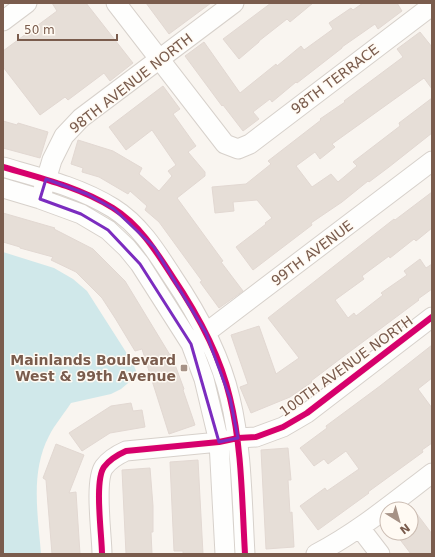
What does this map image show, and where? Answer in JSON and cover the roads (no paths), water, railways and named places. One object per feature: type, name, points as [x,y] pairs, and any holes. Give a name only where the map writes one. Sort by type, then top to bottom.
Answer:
[{"type":"street","points":[[3,21],[27,3]]},
{"type":"street","points":[[116,3],[160,59]]},
{"type":"street","name":"98TH AVENUE NORTH","points":[[40,199],[52,160],[64,136],[81,118],[234,3]]},
{"type":"street","name":"98TH TERRACE","points":[[160,59],[225,144],[238,149],[250,144],[429,7]]},
{"type":"street","name":"99TH AVENUE","points":[[198,338],[432,161]]},
{"type":"street","points":[[3,167],[46,179],[87,194],[114,209],[136,227],[154,247],[182,291],[198,338],[204,379],[219,442],[225,554]]},
{"type":"street","points":[[3,188],[40,199],[80,214],[108,230],[128,248],[220,364],[230,398],[238,438],[246,554]]},
{"type":"street","name":"100TH AVENUE NORTH","points":[[102,554],[99,484],[103,468],[114,456],[126,451],[256,437],[283,427],[307,413],[432,317]]},
{"type":"street","points":[[316,554],[336,544],[360,528],[432,473]]},
{"type":"street","points":[[360,528],[380,554]]},
{"type":"water","points":[[3,252],[54,268],[73,279],[87,291],[133,363],[136,371],[134,378],[121,389],[111,394],[71,403],[49,436],[39,464],[37,479],[37,509],[41,554],[3,554]]},
{"type":"place","name":"Mainlands Boulevard West & 99th Avenue","points":[[184,368]]}]
